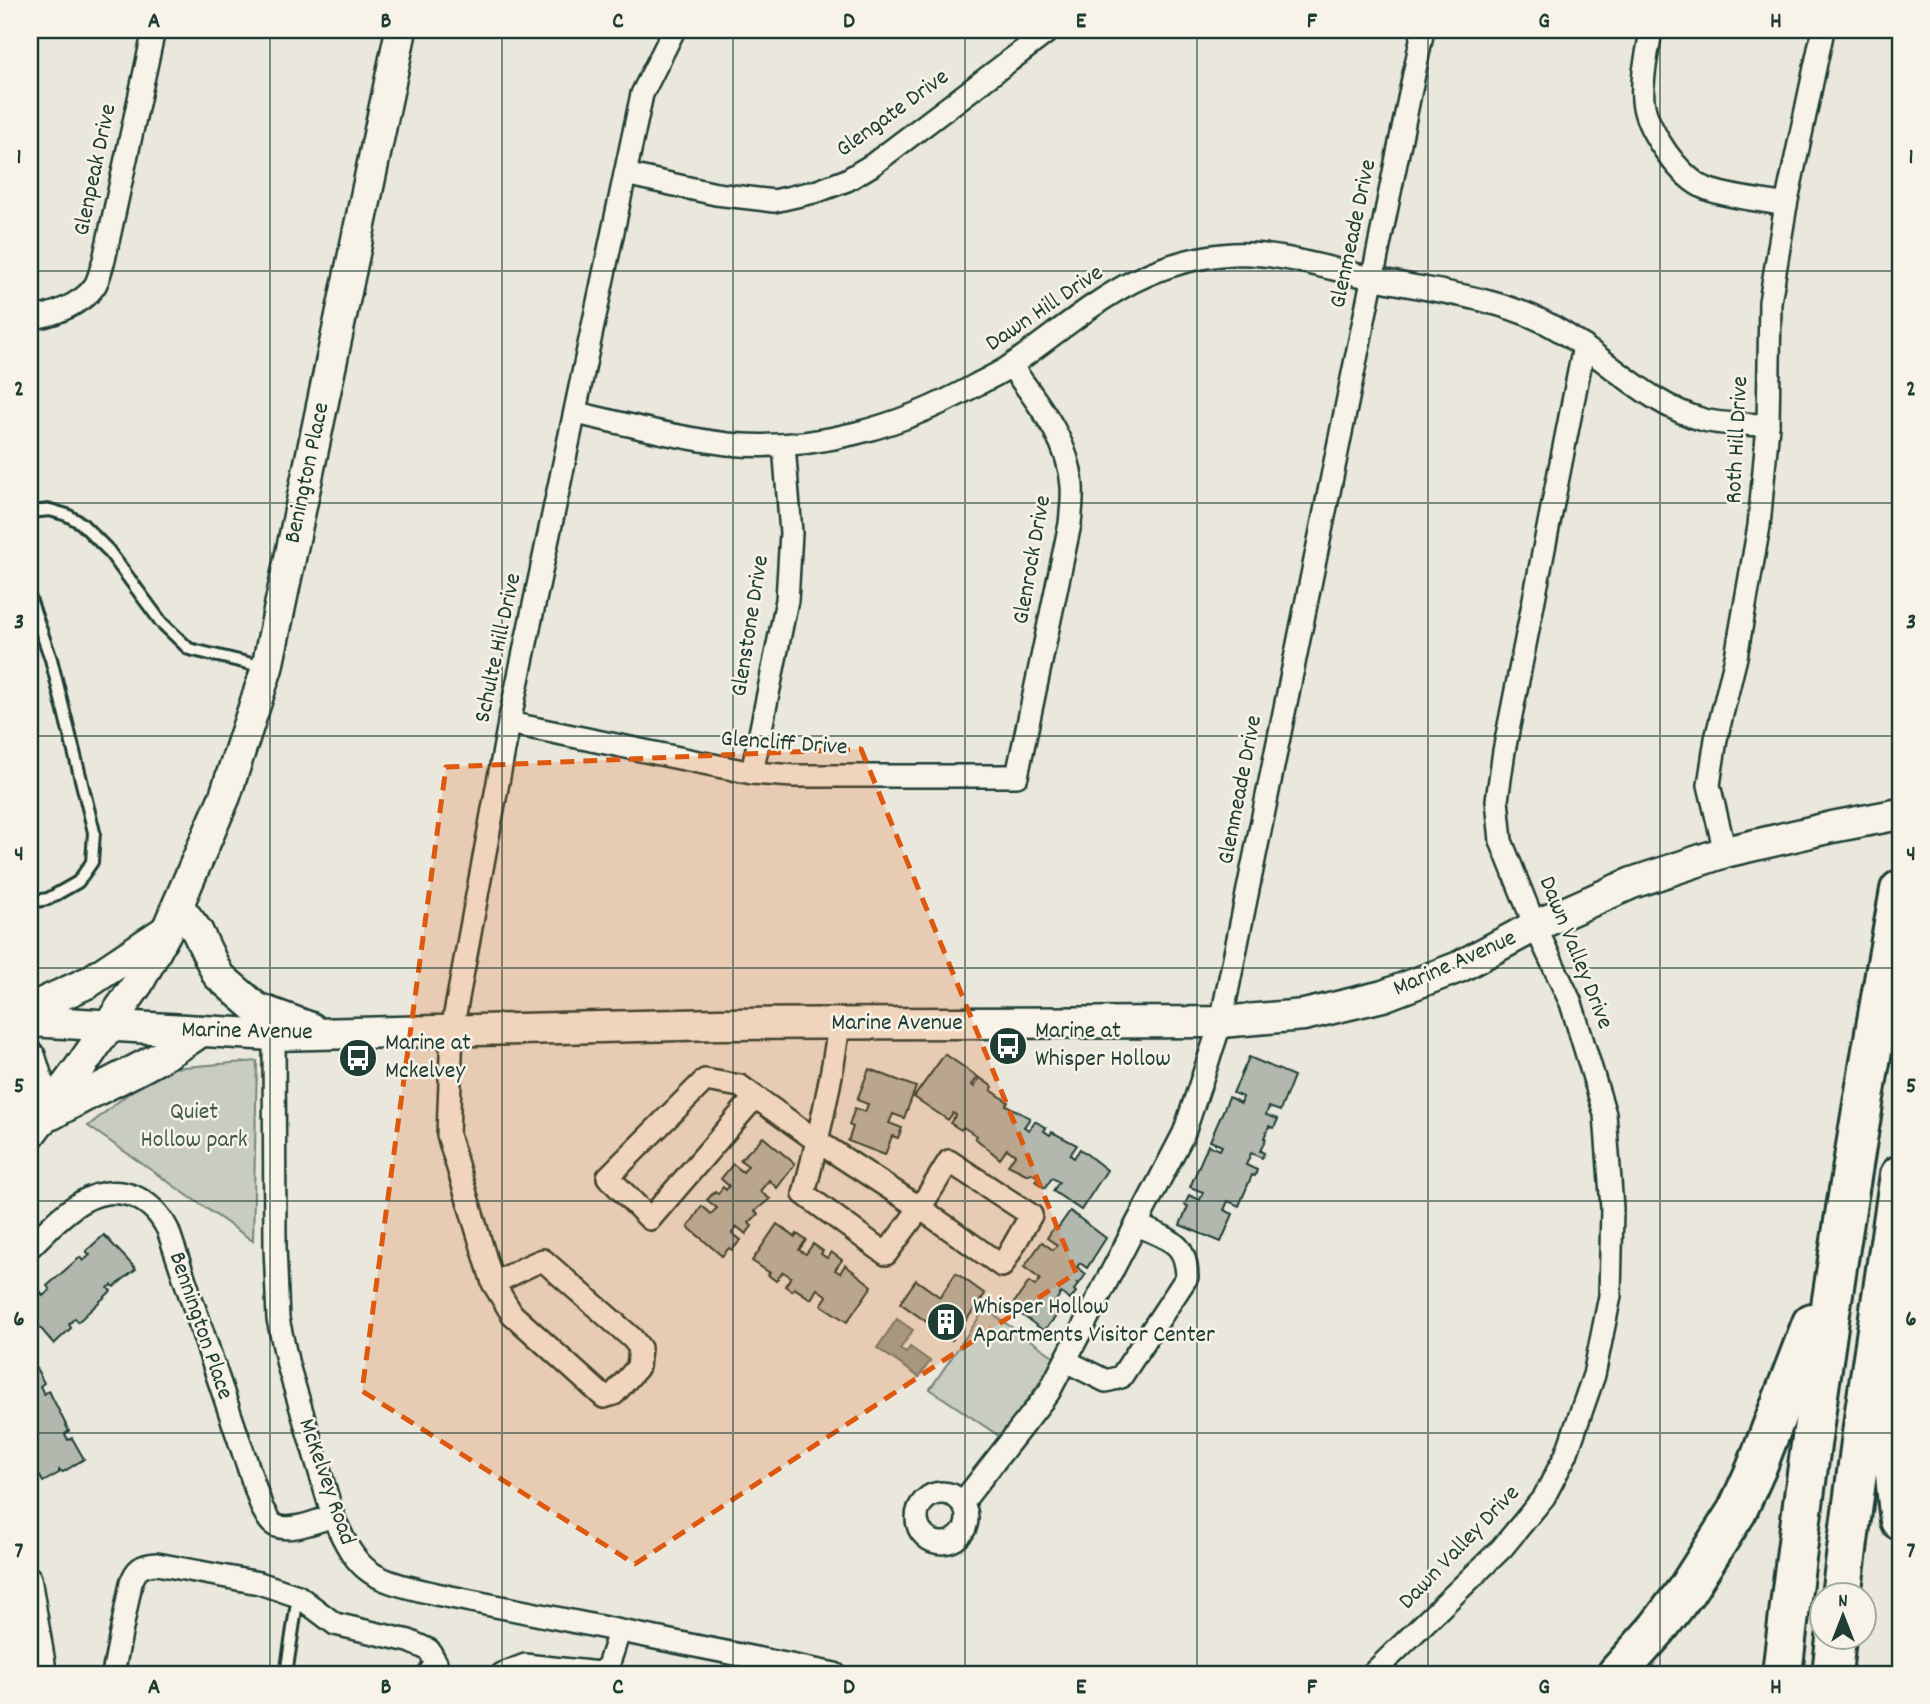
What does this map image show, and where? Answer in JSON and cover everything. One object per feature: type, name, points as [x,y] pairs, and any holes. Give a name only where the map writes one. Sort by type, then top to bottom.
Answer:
[{"type":"highway","points":[[1782,1674],[1836,1263],[1900,890]]},
{"type":"highway","points":[[1843,1582],[1900,1175]]},
{"type":"highway","points":[[1616,1674],[1657,1629],[1686,1591],[1737,1511],[1836,1263]]},
{"type":"highway","points":[[1879,1312],[1900,1520]]},
{"type":"highway","points":[[1832,1674],[1834,1652]]},
{"type":"main road","name":"Benington Place","points":[[172,918],[225,796],[267,668],[401,30]]},
{"type":"main road","name":"Marine Avenue","points":[[30,1021],[274,1035],[839,1024],[1221,1022],[1304,1015],[1383,996],[1460,967],[1535,926],[1632,883],[1725,852],[1900,814]]},
{"type":"main road","points":[[30,1009],[89,982],[172,918]]},
{"type":"main road","points":[[36,1126],[138,983],[172,918]]},
{"type":"main road","points":[[172,918],[197,931],[218,975],[256,1007],[325,1033]]},
{"type":"main road","points":[[36,1126],[93,1090],[172,1052],[201,1031]]},
{"type":"main road","points":[[30,1057],[40,1088],[36,1126]]},
{"type":"street","name":"Glenpeak Drive","points":[[30,318],[41,318],[67,308],[94,287],[104,260],[153,30]]},
{"type":"street","name":"Schulte Hill Drive","points":[[492,1283],[543,1260],[632,1338],[640,1348],[638,1367],[614,1394],[604,1397],[512,1314],[492,1283],[448,1135],[452,1030],[509,723],[642,94],[674,30]]},
{"type":"street","name":"Glengate Drive","points":[[625,174],[716,194],[774,201],[818,191],[848,180],[872,165],[1050,30]]},
{"type":"street","name":"Glenmeade Drive","points":[[962,1503],[1049,1391],[1066,1361],[1184,1133],[1221,1022],[1423,30]]},
{"type":"street","points":[[1651,30],[1643,101],[1649,122],[1671,159],[1690,180],[1707,189],[1786,205]]},
{"type":"street","name":"Roth Hill Drive","points":[[1725,852],[1709,785],[1716,739],[1736,657],[1759,526],[1768,425],[1770,302],[1786,205],[1823,30]]},
{"type":"street","name":"Dawn Hill Drive","points":[[576,413],[727,444],[784,445],[872,431],[940,405],[1010,366],[1098,300],[1142,276],[1177,264],[1234,254],[1284,258],[1497,304],[1545,322],[1584,346],[1665,406],[1706,421],[1768,425]]},
{"type":"street","name":"Dawn Valley Drive","points":[[1372,1674],[1502,1548],[1544,1497],[1566,1455],[1594,1375],[1610,1296],[1612,1208],[1605,1114],[1571,1003],[1535,926],[1501,841],[1497,800],[1504,751],[1584,346]]},
{"type":"street","name":"Glenrock Drive","points":[[1010,366],[1051,422],[1066,456],[1072,485],[1070,524],[1017,776]]},
{"type":"street","name":"Glenstone Drive","points":[[752,773],[787,600],[791,533],[784,445]]},
{"type":"street","name":"Glencliff Drive","points":[[509,723],[752,773],[794,776],[1017,776]]},
{"type":"street","points":[[755,1097],[650,1219],[608,1177],[705,1080],[740,1086],[817,1141],[920,1209],[1002,1266],[1031,1215],[949,1161],[920,1209],[886,1254],[804,1194],[817,1141],[839,1024]]},
{"type":"street","name":"McKelvey Road","points":[[274,1035],[278,1319],[288,1365],[333,1516],[359,1565],[374,1576],[394,1584],[835,1674]]},
{"type":"street","name":"Bennington Place","points":[[30,1247],[71,1209],[100,1194],[128,1195],[148,1204],[156,1211],[168,1230],[268,1519],[275,1525],[285,1527],[333,1516]]},
{"type":"street","points":[[1066,1361],[1106,1381],[1121,1377],[1186,1277],[1186,1260],[1178,1246],[1138,1225]]},
{"type":"street","points":[[113,1674],[131,1583],[136,1570],[144,1564],[157,1564],[259,1583],[298,1596],[335,1624],[409,1641],[429,1650],[436,1663],[429,1674]]},
{"type":"street","points":[[30,1578],[44,1663]]},
{"type":"street","points":[[502,1674],[525,1665],[599,1673],[608,1666],[619,1632]]},
{"type":"lane","points":[[30,512],[50,510],[81,523],[108,550],[161,622],[189,649],[267,668]]},
{"type":"lane","points":[[30,600],[51,659],[94,832],[92,862],[78,882],[48,899],[30,902]]},
{"type":"lane","points":[[286,1674],[298,1596]]},
{"type":"highlighted area","points":[[861,749],[1076,1273],[635,1564],[362,1391],[446,767]]},
{"type":"green space","name":"Quiet Hollow park","points":[[257,1061],[253,1241],[88,1126],[159,1069]]},
{"type":"green space","points":[[985,1309],[1056,1358],[1002,1438],[930,1389]]},
{"type":"shaded area","points":[[897,1319],[913,1330],[900,1349],[906,1353],[910,1347],[930,1361],[919,1377],[877,1348]]},
{"type":"building","points":[[945,1054],[978,1077],[972,1085],[974,1087],[980,1078],[1008,1102],[1006,1105],[1030,1118],[1024,1127],[1029,1130],[1035,1121],[1046,1128],[1044,1131],[1050,1135],[1052,1132],[1077,1145],[1070,1155],[1074,1158],[1080,1149],[1107,1170],[1081,1210],[1053,1191],[1059,1182],[1052,1178],[1045,1188],[1035,1181],[1038,1177],[1008,1165],[1015,1155],[1007,1149],[1000,1159],[975,1138],[977,1136],[950,1123],[956,1115],[953,1113],[948,1120],[914,1097]]},
{"type":"building","points":[[1249,1057],[1294,1076],[1280,1111],[1269,1107],[1266,1115],[1278,1119],[1274,1128],[1269,1126],[1264,1138],[1266,1139],[1260,1151],[1264,1153],[1262,1158],[1251,1153],[1246,1165],[1257,1170],[1255,1176],[1252,1175],[1239,1206],[1228,1201],[1224,1210],[1233,1214],[1221,1242],[1180,1225],[1188,1206],[1185,1205],[1189,1195],[1200,1200],[1203,1192],[1190,1187],[1208,1145],[1220,1150],[1222,1146],[1210,1141],[1229,1097],[1241,1103],[1243,1097],[1233,1093]]},
{"type":"building","points":[[869,1069],[916,1087],[904,1118],[893,1114],[889,1123],[902,1128],[898,1138],[892,1136],[885,1155],[848,1141],[853,1127],[849,1125],[855,1108],[865,1112],[868,1104],[857,1100]]},
{"type":"building","points":[[763,1137],[795,1164],[777,1188],[769,1180],[760,1191],[770,1199],[755,1211],[758,1214],[749,1223],[752,1226],[746,1234],[737,1227],[732,1233],[741,1240],[722,1256],[688,1227],[702,1206],[711,1214],[717,1208],[707,1200],[715,1191],[718,1194],[723,1187],[726,1190],[729,1186],[721,1179],[733,1164],[743,1172],[748,1166],[740,1160]]},
{"type":"building","points":[[1070,1211],[1106,1238],[1087,1268],[1080,1263],[1077,1267],[1086,1274],[1079,1284],[1076,1282],[1076,1292],[1070,1300],[1061,1293],[1055,1302],[1063,1308],[1044,1331],[1011,1307],[1029,1282],[1035,1286],[1040,1279],[1024,1267],[1042,1242],[1053,1250],[1057,1245],[1047,1238]]},
{"type":"building","points":[[777,1224],[795,1237],[797,1234],[806,1240],[799,1250],[806,1254],[813,1244],[823,1251],[821,1254],[827,1258],[831,1252],[842,1260],[835,1270],[840,1273],[845,1265],[872,1286],[847,1322],[821,1305],[827,1296],[817,1289],[811,1299],[794,1288],[792,1291],[785,1286],[791,1277],[783,1272],[776,1281],[768,1275],[770,1273],[752,1261]]},
{"type":"building","points":[[104,1235],[136,1269],[114,1287],[112,1285],[108,1288],[111,1291],[78,1322],[75,1318],[69,1324],[71,1328],[54,1344],[30,1316],[30,1302],[41,1292],[43,1296],[50,1290],[47,1286],[80,1257],[83,1261],[90,1255],[86,1251]]},
{"type":"building","name":"Whisper Hollow Apartments Visitor Center","points":[[956,1273],[985,1294],[952,1340],[900,1303],[916,1280],[940,1297]]},
{"type":"building","points":[[33,1362],[44,1383],[40,1386],[44,1394],[49,1391],[69,1431],[65,1434],[68,1440],[72,1438],[84,1459],[63,1472],[59,1470],[59,1473],[43,1482],[31,1460],[35,1458],[30,1450],[30,1363]]},
{"type":"place","name":"Marine at Whisper Hollow","points":[[1008,1046]]},
{"type":"place","name":"Marine at Mckelvey","points":[[358,1058]]},
{"type":"place","name":"Whisper Hollow Apartments Visitor Center","points":[[946,1322]]}]
